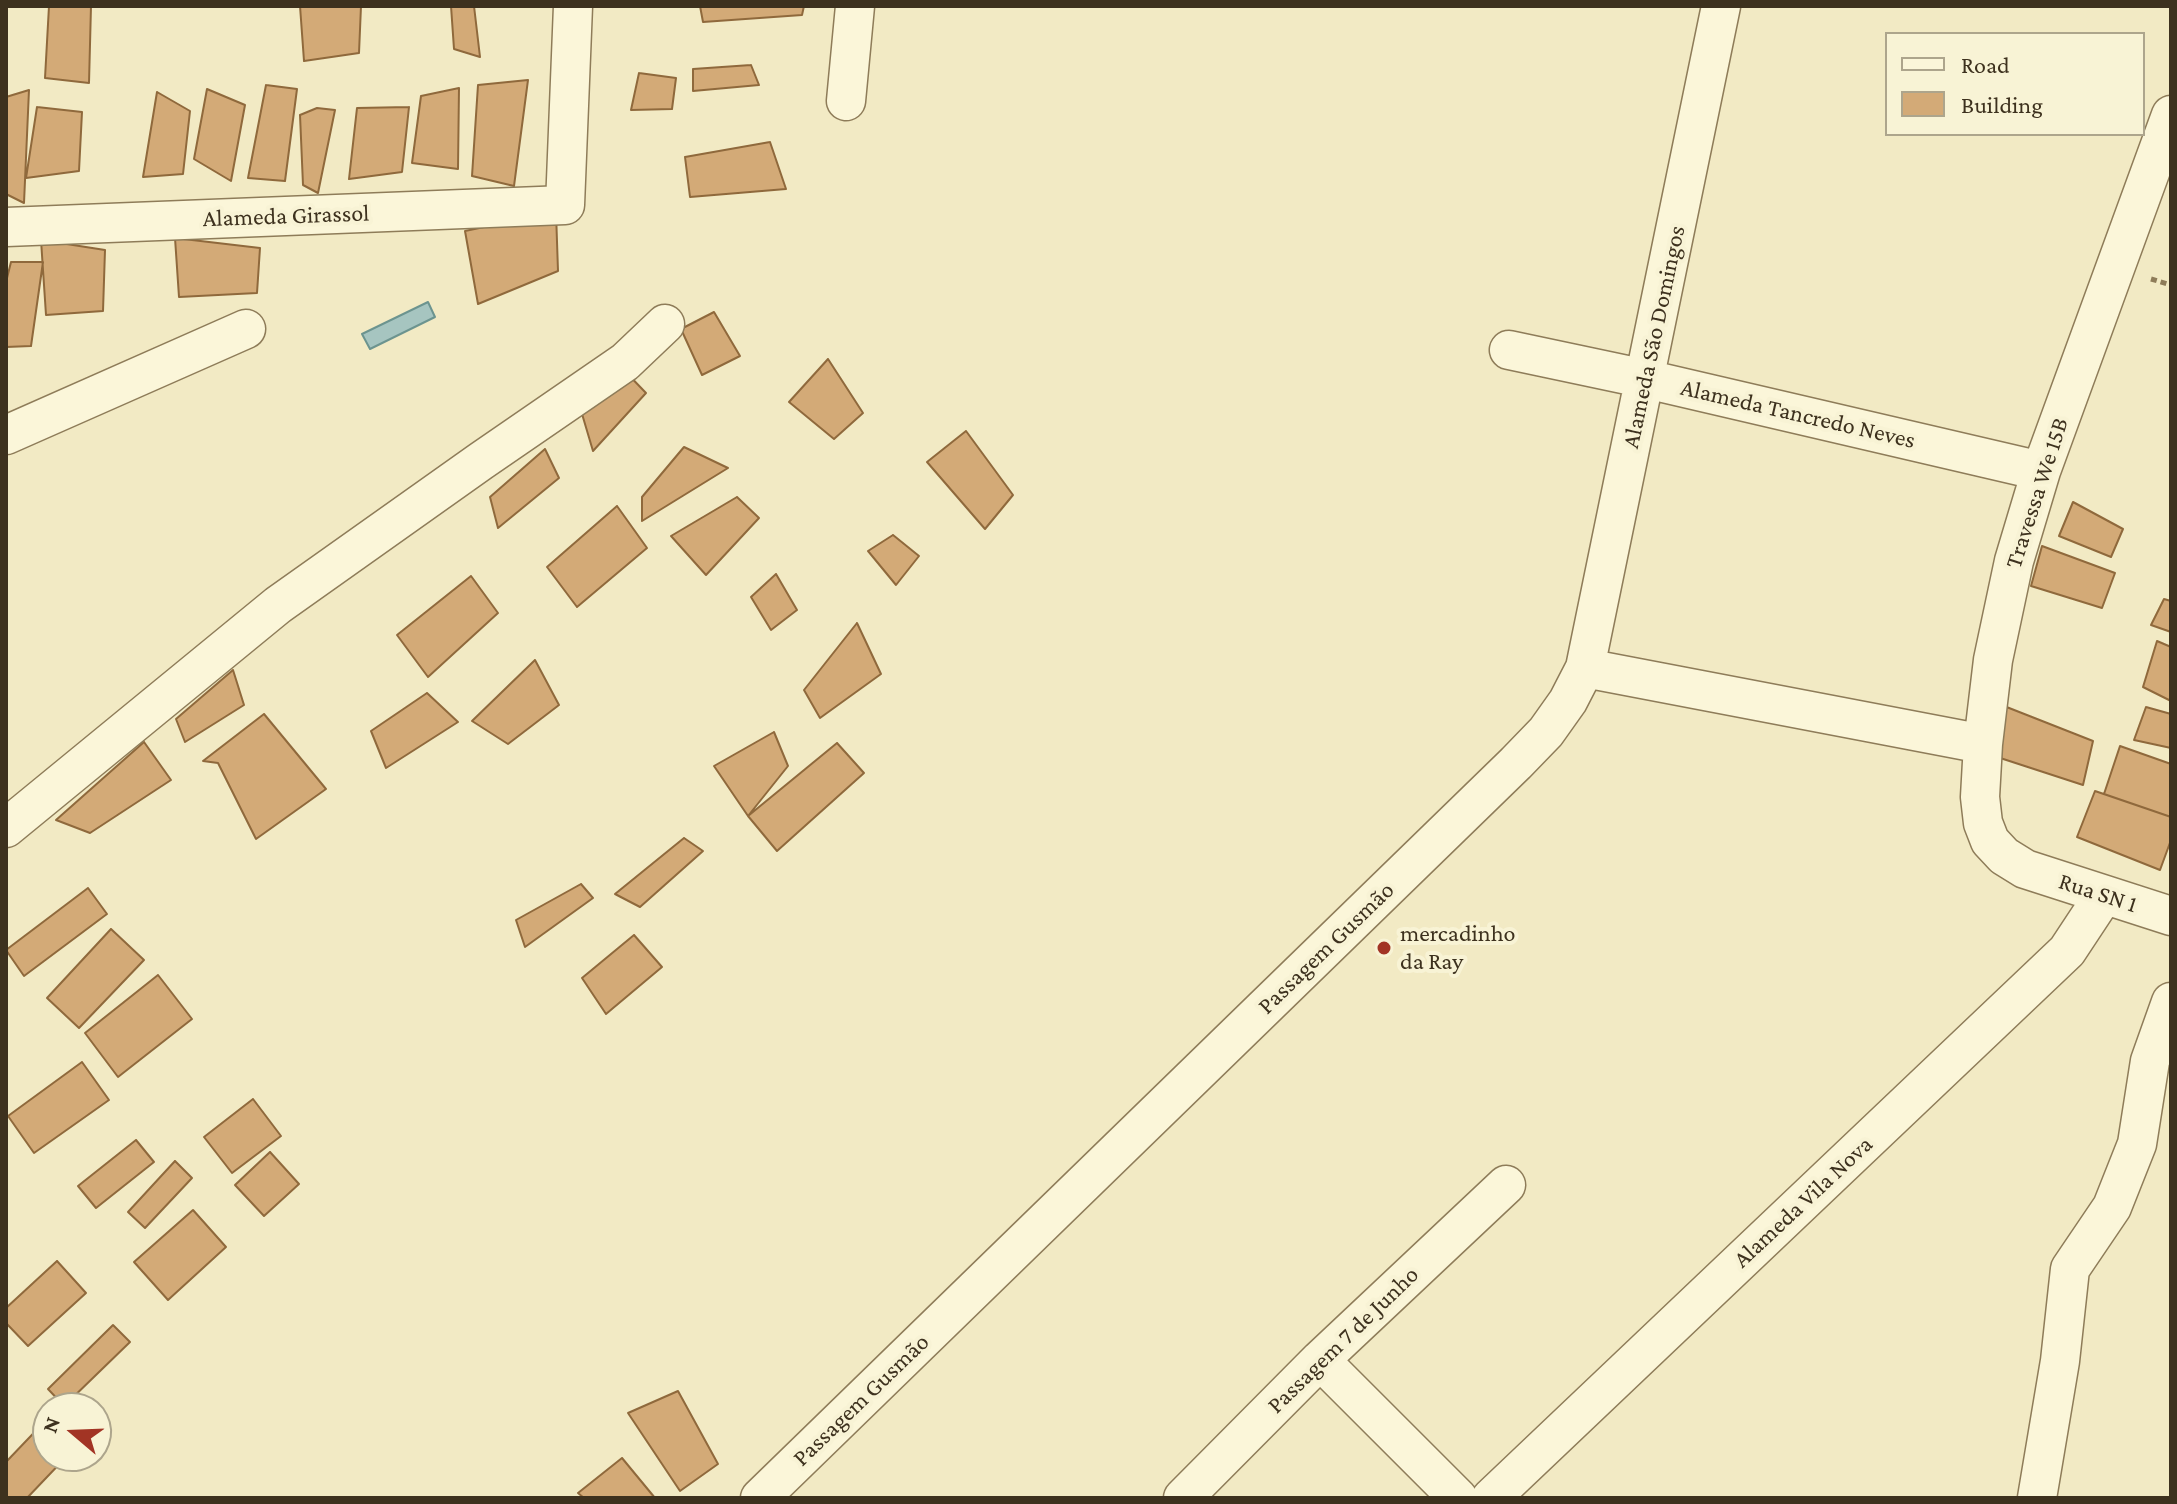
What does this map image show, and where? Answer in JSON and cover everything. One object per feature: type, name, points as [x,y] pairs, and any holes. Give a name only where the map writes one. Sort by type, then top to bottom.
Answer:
[{"type":"street","name":"Alameda Girassol","points":[[6,227],[565,205],[573,6]]},
{"type":"street","points":[[846,101],[855,6]]},
{"type":"street","name":"Alameda São Domingos","points":[[1585,668],[1721,6]]},
{"type":"street","name":"Travessa We 15B","points":[[2025,869],[2004,856],[1990,841],[1983,823],[1980,797],[1983,744],[1993,660],[2014,561],[2041,471],[2171,115]]},
{"type":"street","points":[[6,828],[278,605],[625,362],[665,324]]},
{"type":"street","points":[[6,435],[246,329]]},
{"type":"street","name":"Alameda Tancredo Neves","points":[[1509,350],[2041,471]]},
{"type":"street","points":[[1585,668],[1983,744]]},
{"type":"street","name":"Passagem Gusmão","points":[[760,1498],[1516,763],[1546,732],[1568,701],[1585,668]]},
{"type":"street","name":"Rua SN 1","points":[[2025,869],[2171,916]]},
{"type":"street","name":"Alameda Vila Nova","points":[[1491,1498],[2067,951],[2104,895]]},
{"type":"street","points":[[2037,1498],[2060,1361],[2070,1269],[2112,1207],[2137,1144],[2150,1061],[2171,1002]]},
{"type":"street","name":"Passagem 7 de Junho","points":[[1183,1498],[1320,1360],[1506,1185]]},
{"type":"street","points":[[1320,1360],[1458,1498]]},
{"type":"water","points":[[428,302],[435,317],[370,349],[362,334]]},
{"type":"building","points":[[49,6],[91,6],[89,83],[45,78]]},
{"type":"building","points":[[300,6],[361,6],[359,53],[304,61]]},
{"type":"building","points":[[451,6],[474,6],[480,57],[454,49]]},
{"type":"building","points":[[700,6],[804,6],[802,15],[703,22]]},
{"type":"building","points":[[751,65],[759,85],[693,91],[693,69]]},
{"type":"building","points":[[639,73],[676,78],[672,109],[631,110]]},
{"type":"building","points":[[528,80],[514,186],[472,176],[478,85]]},
{"type":"building","points":[[266,85],[297,89],[285,181],[248,178]]},
{"type":"building","points":[[459,88],[458,169],[412,163],[421,96]]},
{"type":"building","points":[[207,89],[245,105],[231,181],[194,159]]},
{"type":"building","points":[[29,90],[24,203],[6,194],[6,97]]},
{"type":"building","points":[[157,92],[190,111],[183,174],[143,177]]},
{"type":"building","points":[[37,107],[82,112],[79,171],[26,178]]},
{"type":"building","points":[[409,107],[402,172],[349,179],[357,108]]},
{"type":"building","points":[[317,108],[335,110],[318,193],[303,185],[300,115]]},
{"type":"building","points":[[770,142],[786,189],[690,197],[685,157]]},
{"type":"building","points":[[556,212],[558,271],[478,304],[465,231]]},
{"type":"building","points":[[175,238],[260,248],[257,293],[179,297]]},
{"type":"building","points":[[41,240],[105,250],[103,311],[46,315]]},
{"type":"building","points":[[11,262],[43,262],[31,346],[6,347],[6,282]]},
{"type":"building","points":[[714,312],[740,356],[702,375],[681,329]]},
{"type":"building","points":[[828,359],[863,413],[834,439],[789,402]]},
{"type":"building","points":[[620,366],[646,393],[593,451],[577,397]]},
{"type":"building","points":[[966,431],[1013,495],[985,529],[927,462]]},
{"type":"building","points":[[684,447],[728,468],[642,521],[642,497]]},
{"type":"building","points":[[545,449],[559,478],[498,528],[490,497]]},
{"type":"building","points":[[737,497],[759,518],[706,575],[671,536]]},
{"type":"building","points":[[2073,502],[2123,529],[2111,557],[2059,536]]},
{"type":"building","points":[[617,506],[647,548],[577,607],[547,567]]},
{"type":"building","points":[[893,535],[919,556],[896,585],[868,551]]},
{"type":"building","points":[[2042,546],[2115,573],[2102,608],[2031,586]]},
{"type":"building","points":[[776,574],[797,610],[771,630],[751,597]]},
{"type":"building","points":[[471,576],[498,613],[428,677],[397,635]]},
{"type":"building","points":[[2164,599],[2171,601],[2171,632],[2151,625]]},
{"type":"building","points":[[857,623],[881,674],[820,718],[804,690]]},
{"type":"building","points":[[2157,641],[2171,647],[2171,701],[2143,687]]},
{"type":"building","points":[[535,660],[559,705],[508,744],[472,721]]},
{"type":"building","points":[[233,670],[244,705],[185,742],[176,719]]},
{"type":"building","points":[[427,693],[458,722],[386,768],[371,731]]},
{"type":"building","points":[[2004,706],[2093,741],[2083,785],[1991,755]]},
{"type":"building","points":[[2146,707],[2171,714],[2171,748],[2134,740]]},
{"type":"building","points":[[264,714],[326,789],[256,839],[218,763],[203,761]]},
{"type":"building","points":[[774,732],[788,766],[748,816],[714,766]]},
{"type":"building","points":[[144,742],[171,780],[90,833],[56,820]]},
{"type":"building","points":[[837,743],[864,773],[777,851],[748,816]]},
{"type":"building","points":[[2120,746],[2171,764],[2171,817],[2104,794]]},
{"type":"building","points":[[2095,791],[2171,817],[2171,840],[2160,870],[2077,837]]},
{"type":"building","points":[[684,838],[703,851],[640,907],[615,894]]},
{"type":"building","points":[[581,884],[593,898],[525,947],[516,920]]},
{"type":"building","points":[[88,888],[107,914],[24,976],[6,950]]},
{"type":"building","points":[[111,929],[144,960],[79,1028],[47,998]]},
{"type":"building","points":[[634,935],[662,967],[606,1014],[582,978]]},
{"type":"building","points":[[158,975],[192,1019],[118,1077],[85,1033]]},
{"type":"building","points":[[82,1062],[109,1100],[34,1153],[8,1116]]},
{"type":"building","points":[[253,1099],[281,1136],[232,1173],[204,1137]]},
{"type":"building","points":[[136,1140],[154,1162],[96,1208],[78,1186]]},
{"type":"building","points":[[270,1152],[299,1184],[264,1216],[235,1185]]},
{"type":"building","points":[[175,1161],[192,1178],[145,1228],[128,1212]]},
{"type":"building","points":[[193,1210],[226,1247],[168,1300],[134,1262]]},
{"type":"building","points":[[57,1261],[86,1293],[28,1346],[6,1323],[6,1308]]},
{"type":"building","points":[[113,1325],[130,1342],[78,1392],[51,1392],[48,1389]]},
{"type":"building","points":[[678,1391],[718,1464],[680,1491],[628,1413]]},
{"type":"building","points":[[32,1435],[32,1472],[52,1472],[27,1498],[6,1498],[6,1462]]},
{"type":"building","points":[[622,1458],[655,1498],[584,1498],[578,1493]]},
{"type":"place","name":"mercadinho da Ray","points":[[1384,948]]}]
